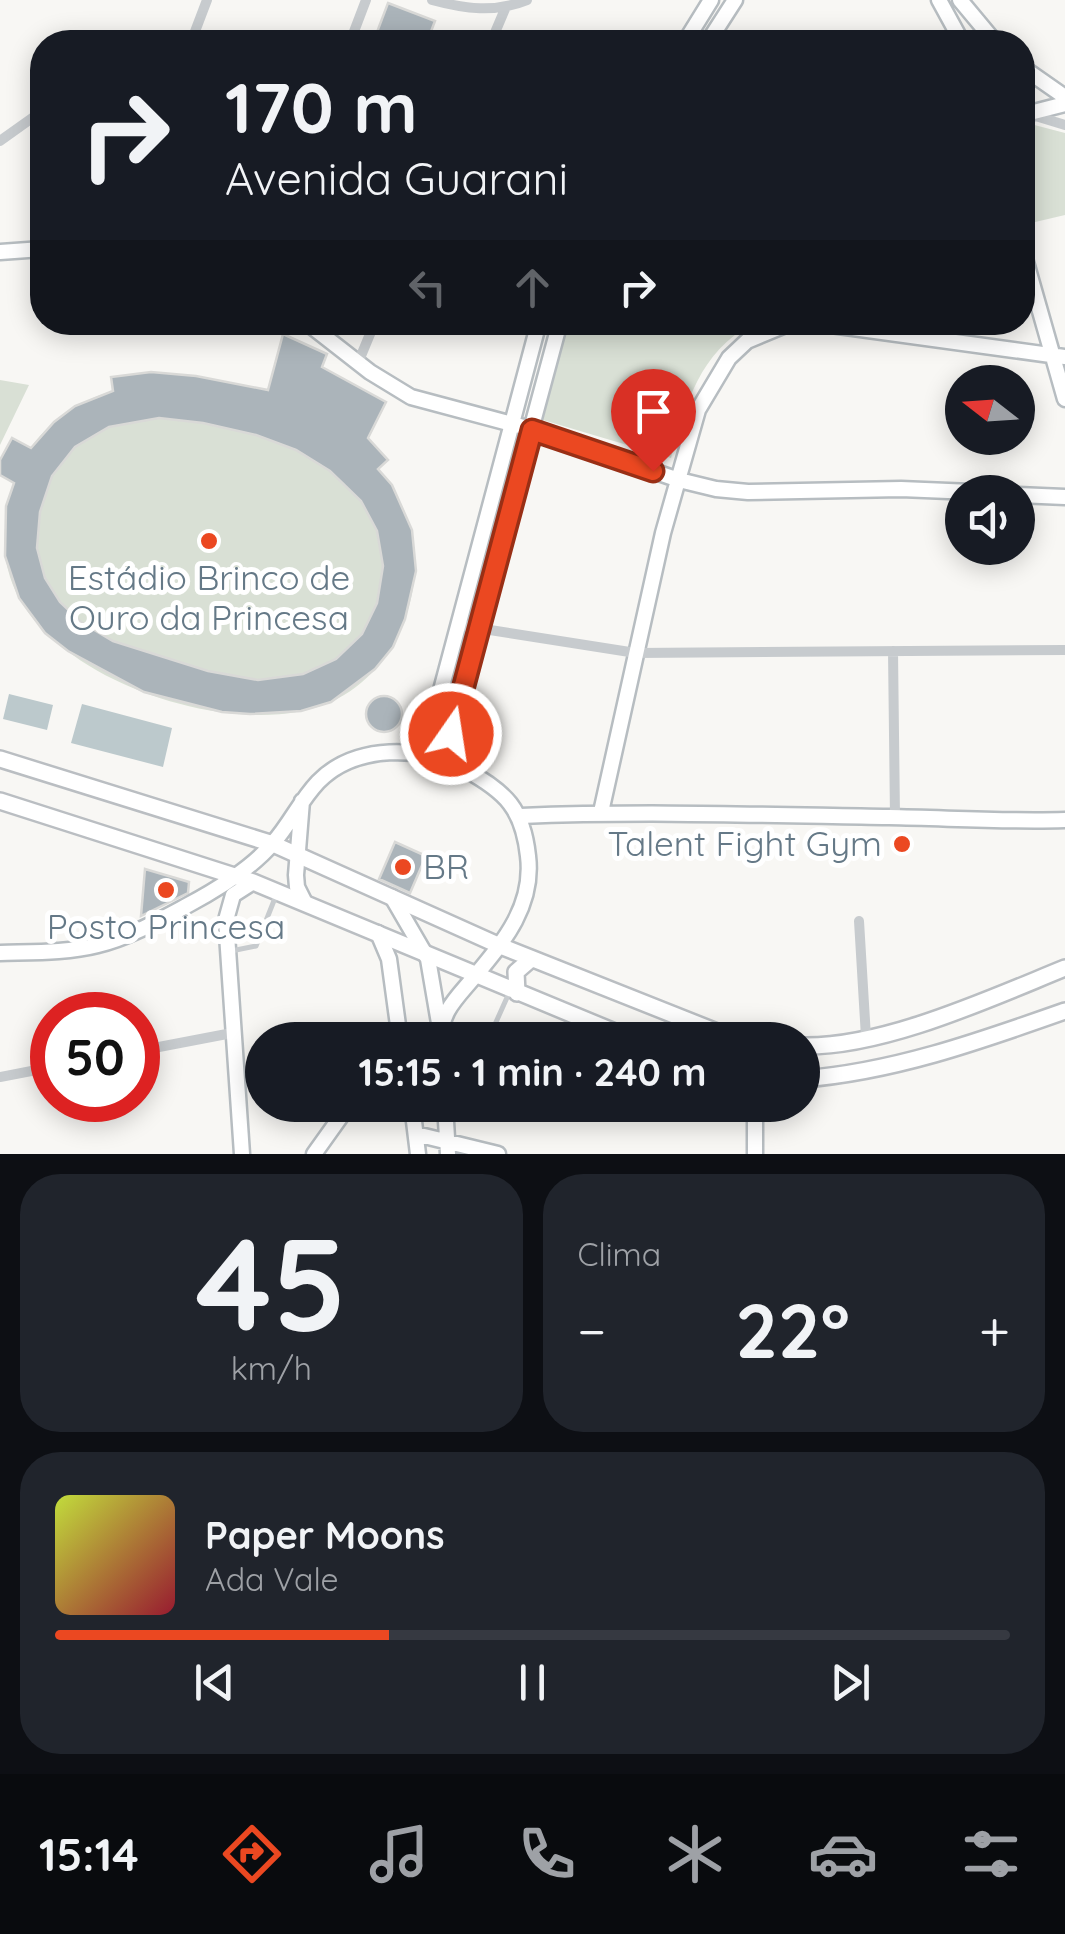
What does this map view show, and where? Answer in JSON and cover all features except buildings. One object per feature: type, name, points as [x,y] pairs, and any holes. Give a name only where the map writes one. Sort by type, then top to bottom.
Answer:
[{"type":"main road","points":[[692,30],[711,0]]},
{"type":"main road","points":[[716,30],[736,0]]},
{"type":"main road","points":[[939,0],[955,30]]},
{"type":"main road","points":[[960,0],[985,30]]},
{"type":"main road","points":[[1035,77],[1065,100]]},
{"type":"main road","points":[[1035,110],[1065,100]]},
{"type":"main road","points":[[0,252],[30,250]]},
{"type":"main road","points":[[1035,286],[1059,356],[1065,398]]},
{"type":"main road","points":[[322,335],[411,397],[532,430],[679,480],[748,492],[945,491]]},
{"type":"main road","points":[[424,754],[535,335]]},
{"type":"main road","points":[[455,764],[452,723],[557,335]]},
{"type":"main road","points":[[601,812],[662,533],[698,410],[729,358],[759,335]]},
{"type":"main road","points":[[909,335],[1059,356]]},
{"type":"main road","points":[[1035,495],[1065,497]]},
{"type":"main road","points":[[0,953],[96,946],[197,899],[234,876],[273,844],[320,779],[344,763],[373,754],[424,754],[455,764],[487,781],[509,800],[521,816],[529,859],[526,894],[515,925],[447,1008],[444,1022]]},
{"type":"main road","points":[[0,759],[273,844],[498,945],[692,1022]]},
{"type":"main road","points":[[0,800],[253,882],[590,1022]]},
{"type":"main road","points":[[302,800],[297,887],[305,903]]},
{"type":"main road","points":[[521,816],[601,812],[999,822],[1065,820]]},
{"type":"main road","points":[[242,1154],[226,920],[233,895],[253,882]]},
{"type":"main road","points":[[392,896],[426,954],[438,1022]]},
{"type":"main road","points":[[197,899],[220,910],[226,920]]},
{"type":"main road","points":[[378,933],[389,960],[397,1022]]},
{"type":"main road","points":[[514,991],[516,972],[531,958]]},
{"type":"main road","points":[[820,1043],[920,1024],[1065,968]]},
{"type":"main road","points":[[820,1078],[970,1044],[1065,1010]]},
{"type":"main road","points":[[314,1154],[337,1122]]},
{"type":"main road","points":[[414,1122],[418,1154]]},
{"type":"main road","points":[[446,1122],[448,1148]]},
{"type":"main road","points":[[755,1122],[755,1154]]},
{"type":"main road","points":[[416,1134],[448,1148],[498,1154]]},
{"type":"street","points":[[196,30],[207,0]]},
{"type":"street","points":[[355,30],[366,0]]},
{"type":"street","points":[[432,0],[472,8],[505,9],[527,0]]},
{"type":"street","points":[[496,30],[505,9]]},
{"type":"street","points":[[1035,116],[1065,125]]},
{"type":"street","points":[[0,142],[30,120]]},
{"type":"street","points":[[358,363],[370,335]]},
{"type":"street","points":[[458,625],[636,653],[1065,650]]},
{"type":"street","points":[[893,651],[895,817]]},
{"type":"street","points":[[859,921],[866,1037]]},
{"type":"street","points":[[160,1047],[232,1034]]},
{"type":"street","points":[[0,1077],[30,1071]]},
{"type":"lane","points":[[228,951],[256,946],[277,892]]},
{"type":"lane","points":[[498,1022],[514,991]]},
{"type":"shaded area","points":[[1035,125],[1065,133],[1065,215],[1035,222]]},
{"type":"shaded area","points":[[564,335],[735,335],[707,364],[697,381],[671,458],[543,420]]},
{"type":"shaded area","name":"Estádio Brinco de Ouro da Princesa","points":[[151,372],[268,390],[368,438],[388,460],[378,470],[401,504],[413,540],[411,599],[400,632],[386,656],[367,678],[344,695],[291,713],[245,715],[196,708],[147,694],[101,672],[60,645],[29,613],[10,577],[5,553],[9,503],[22,463],[53,423],[80,404],[112,391],[111,377]]},
{"type":"shaded area","points":[[0,380],[29,385],[0,445]]},
{"type":"shaded area","points":[[9,694],[53,705],[47,730],[3,719]]},
{"type":"shaded area","points":[[82,704],[172,728],[163,767],[71,743]]},
{"type":"place","name":"Estádio Brinco de Ouro da Princesa","points":[[209,541]]},
{"type":"place","name":"Talent Fight Gym","points":[[902,844]]},
{"type":"place","name":"BR","points":[[403,867]]},
{"type":"place","name":"Posto Princesa","points":[[166,890]]},
{"type":"route","points":[[451,734],[532,430],[653,471]]}]
